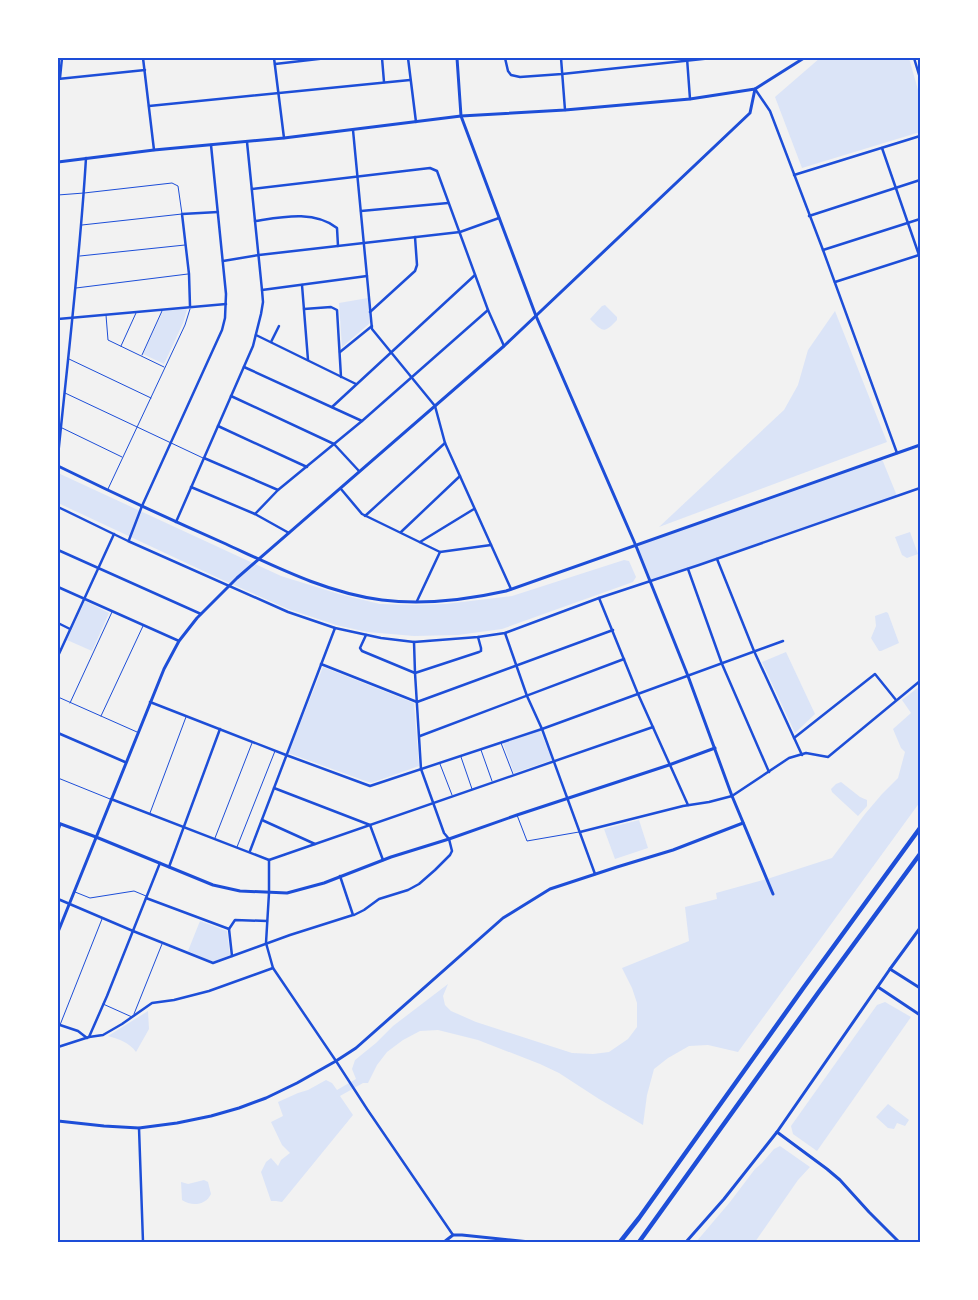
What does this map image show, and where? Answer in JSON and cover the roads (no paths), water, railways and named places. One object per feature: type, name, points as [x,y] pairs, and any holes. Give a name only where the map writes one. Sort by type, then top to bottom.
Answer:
[{"type":"highway","points":[[620,1242],[920,828]]},
{"type":"highway","points":[[639,1242],[654,1224],[818,992],[920,854]]},
{"type":"street","points":[[62,58],[59,79],[145,70]]},
{"type":"street","points":[[143,58],[154,150]]},
{"type":"street","points":[[274,58],[284,138]]},
{"type":"street","points":[[275,64],[328,58]]},
{"type":"street","points":[[382,58],[384,82]]},
{"type":"street","points":[[408,58],[416,122]]},
{"type":"street","points":[[457,58],[461,116],[536,316],[636,546],[688,676],[732,796],[773,894]]},
{"type":"street","points":[[505,58],[511,75],[520,77],[688,62],[712,58]]},
{"type":"street","points":[[561,58],[565,110]]},
{"type":"street","points":[[686,58],[688,58],[690,99]]},
{"type":"street","points":[[58,162],[154,150],[284,138],[461,116],[565,110],[690,99],[755,89],[804,58]]},
{"type":"street","points":[[914,58],[920,78]]},
{"type":"street","points":[[149,106],[410,80]]},
{"type":"street","points":[[755,89],[770,111],[897,453]]},
{"type":"street","points":[[58,932],[164,669],[179,641],[201,614],[230,586],[536,316],[750,113],[755,89]]},
{"type":"street","points":[[353,130],[372,329],[435,406],[445,443],[510,589]]},
{"type":"street","points":[[794,175],[920,136]]},
{"type":"street","points":[[176,522],[253,346],[263,302],[247,142]]},
{"type":"street","points":[[128,540],[222,330],[225,318],[223,260],[211,145]]},
{"type":"street","points":[[835,282],[920,255],[882,148]]},
{"type":"street","points":[[58,456],[59,427],[69,359],[82,225],[86,158]]},
{"type":"street","points":[[252,189],[430,168],[437,170],[488,310],[504,346]]},
{"type":"street","points":[[809,216],[920,180]]},
{"type":"street","points":[[361,211],[448,203]]},
{"type":"street","points":[[190,307],[189,274],[182,214],[218,212]]},
{"type":"street","points":[[255,221],[294,216],[312,217],[330,222],[337,228],[338,246]]},
{"type":"street","points":[[223,260],[460,232],[499,218]]},
{"type":"street","points":[[823,250],[920,219]]},
{"type":"street","points":[[370,312],[415,271],[417,265],[415,237]]},
{"type":"street","points":[[332,407],[475,275]]},
{"type":"street","points":[[262,290],[367,276]]},
{"type":"street","points":[[302,285],[308,360]]},
{"type":"street","points":[[58,319],[226,304]]},
{"type":"street","points":[[304,309],[331,306],[337,310],[341,377]]},
{"type":"street","points":[[255,514],[278,490],[362,421],[488,310]]},
{"type":"street","points":[[271,342],[279,326]]},
{"type":"street","points":[[340,352],[372,326]]},
{"type":"street","points":[[256,335],[356,384]]},
{"type":"street","points":[[244,367],[362,421]]},
{"type":"street","points":[[231,396],[334,444],[360,472]]},
{"type":"street","points":[[218,426],[307,467]]},
{"type":"street","points":[[365,516],[445,443]]},
{"type":"street","points":[[58,466],[295,576],[346,592],[380,600],[444,601],[479,597],[510,589],[920,445]]},
{"type":"street","points":[[203,458],[278,490]]},
{"type":"street","points":[[400,533],[460,476]]},
{"type":"street","points":[[191,488],[255,514],[290,533]]},
{"type":"street","points":[[58,507],[288,612],[335,628],[381,638],[414,642],[478,638],[505,633],[599,598],[920,488]]},
{"type":"street","points":[[341,489],[365,516],[440,552],[491,545]]},
{"type":"street","points":[[419,542],[474,509]]},
{"type":"street","points":[[58,656],[114,534]]},
{"type":"street","points":[[58,550],[201,614]]},
{"type":"street","points":[[417,601],[440,552]]},
{"type":"street","points":[[717,559],[754,651],[802,755]]},
{"type":"street","points":[[688,569],[722,664],[769,772]]},
{"type":"street","points":[[58,587],[179,641]]},
{"type":"street","points":[[599,598],[638,694],[688,805]]},
{"type":"street","points":[[58,623],[70,629]]},
{"type":"street","points":[[250,852],[335,628]]},
{"type":"street","points":[[321,664],[417,702],[613,630]]},
{"type":"street","points":[[505,633],[527,696],[542,729],[596,874]]},
{"type":"street","points":[[366,635],[360,648],[362,651],[415,673],[481,651],[478,638]]},
{"type":"street","points":[[150,702],[286,756],[370,786],[542,729],[783,641]]},
{"type":"street","points":[[58,899],[133,932],[213,963],[353,915],[364,910],[379,899],[408,890],[419,884],[452,851],[421,769],[414,642]]},
{"type":"street","points":[[419,736],[624,659]]},
{"type":"street","points":[[794,738],[874,674],[896,700]]},
{"type":"street","points":[[580,832],[732,796],[790,758],[806,753],[828,757],[920,681]]},
{"type":"street","points":[[111,799],[269,860],[653,727]]},
{"type":"street","points":[[169,867],[220,729]]},
{"type":"street","points":[[58,733],[126,762]]},
{"type":"street","points":[[58,830],[59,824],[213,884],[240,891],[287,893],[324,883],[383,860],[669,765],[714,748]]},
{"type":"street","points":[[274,788],[370,825],[383,860]]},
{"type":"street","points":[[262,820],[316,844]]},
{"type":"street","points":[[58,1121],[139,1128],[211,1116],[266,1098],[297,1083],[356,1048],[503,918],[550,889],[673,850],[743,823]]},
{"type":"street","points":[[269,860],[266,944],[273,968],[453,1235]]},
{"type":"street","points":[[88,1037],[160,863]]},
{"type":"street","points":[[340,876],[353,915]]},
{"type":"street","points":[[147,897],[228,929]]},
{"type":"street","points":[[232,956],[228,929],[235,920],[267,921]]},
{"type":"street","points":[[686,1242],[724,1199],[777,1132],[920,928]]},
{"type":"street","points":[[58,1048],[88,1037],[103,1035],[152,1003],[174,1000],[209,991],[273,968]]},
{"type":"street","points":[[890,969],[920,988]]},
{"type":"street","points":[[878,987],[920,1015]]},
{"type":"street","points":[[59,1025],[78,1031],[88,1037]]},
{"type":"street","points":[[139,1128],[143,1242]]},
{"type":"street","points":[[777,1132],[840,1180],[899,1242]]},
{"type":"street","points":[[444,1242],[453,1235],[530,1242]]},
{"type":"lane","points":[[58,195],[172,183],[178,186],[182,214],[82,225]]},
{"type":"lane","points":[[78,256],[186,245]]},
{"type":"lane","points":[[75,288],[189,274]]},
{"type":"lane","points":[[108,490],[185,324],[190,307]]},
{"type":"lane","points":[[142,356],[162,310]]},
{"type":"lane","points":[[121,346],[136,312]]},
{"type":"lane","points":[[106,315],[108,340],[165,368]]},
{"type":"lane","points":[[69,359],[151,398]]},
{"type":"lane","points":[[64,393],[203,458]]},
{"type":"lane","points":[[59,427],[123,458]]},
{"type":"lane","points":[[70,703],[112,612]]},
{"type":"lane","points":[[101,716],[143,625]]},
{"type":"lane","points":[[58,697],[138,732]]},
{"type":"lane","points":[[150,813],[187,717]]},
{"type":"lane","points":[[215,838],[253,742]]},
{"type":"lane","points":[[501,742],[513,775]]},
{"type":"lane","points":[[480,749],[492,782]]},
{"type":"lane","points":[[237,847],[275,751]]},
{"type":"lane","points":[[460,756],[472,790]]},
{"type":"lane","points":[[440,763],[453,797]]},
{"type":"lane","points":[[58,778],[111,799]]},
{"type":"lane","points":[[517,815],[527,841],[580,832]]},
{"type":"lane","points":[[74,892],[90,898],[134,891],[147,897]]},
{"type":"lane","points":[[59,1025],[102,918]]},
{"type":"lane","points":[[103,1004],[133,1017],[162,943]]}]
